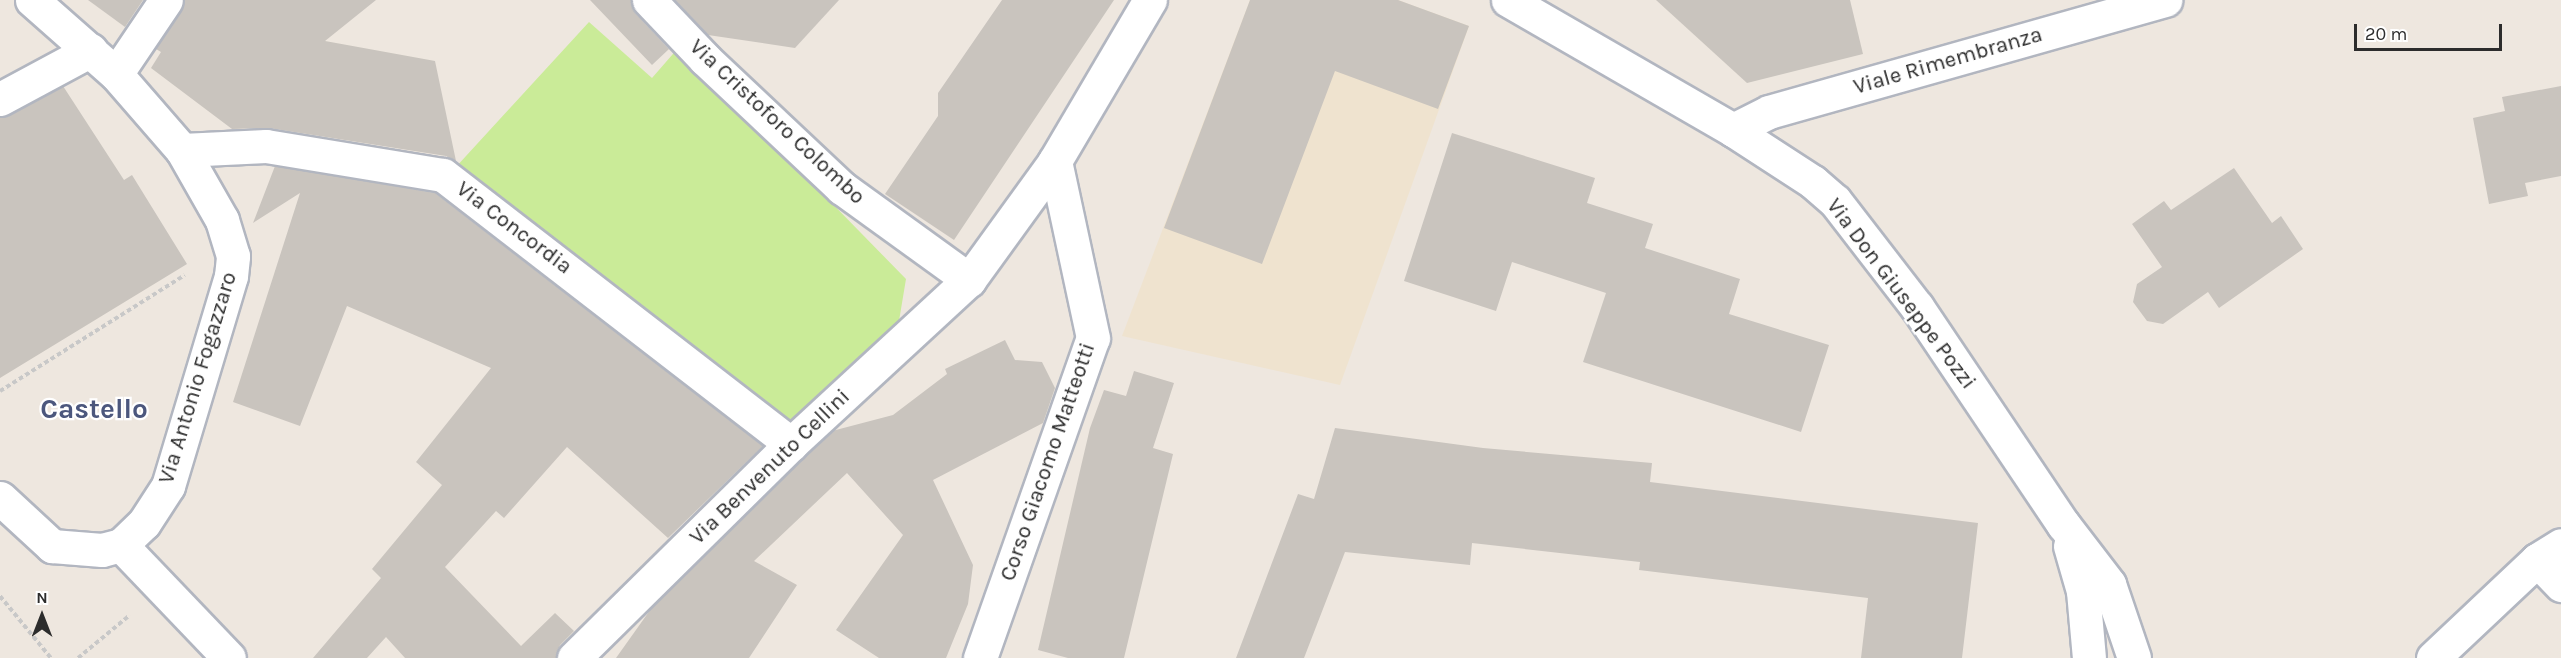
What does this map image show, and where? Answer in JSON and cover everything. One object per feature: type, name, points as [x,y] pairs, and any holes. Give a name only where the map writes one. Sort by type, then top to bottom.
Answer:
[{"type":"street","name":"Via Antonio Fogazzaro","points":[[32,0],[116,74],[182,150],[222,220],[233,256],[231,276],[168,486],[144,522],[121,545]]},
{"type":"street","points":[[116,74],[166,0]]},
{"type":"street","name":"Via Cristoforo Colombo","points":[[650,0],[705,59],[842,188],[969,280]]},
{"type":"street","points":[[969,280],[1055,161],[1150,0]]},
{"type":"street","name":"Via Don Giuseppe Pozzi","points":[[1508,0],[1733,130],[1813,182],[1849,218],[1917,307],[2063,524],[2109,584],[2134,658]]},
{"type":"street","name":"Viale Rimembranza","points":[[1733,130],[1769,112],[2156,1]]},
{"type":"street","points":[[0,99],[91,50]]},
{"type":"street","name":"Via Concordia","points":[[182,150],[266,146],[443,175],[791,444]]},
{"type":"street","name":"Corso Giacomo Matteotti","points":[[980,658],[1093,338],[1055,161]]},
{"type":"street","name":"Via Benvenuto Cellini","points":[[574,658],[791,444],[969,280]]},
{"type":"street","points":[[0,498],[52,546],[83,551],[121,545],[229,658]]},
{"type":"street","name":"Via Don Giuseppe Pozzi","points":[[2063,524],[2083,591],[2089,658]]},
{"type":"street","points":[[2433,658],[2549,553],[2561,585]]},
{"type":"path","points":[[0,391],[208,261],[233,256]]},
{"type":"path","points":[[78,658],[143,604],[125,592],[147,572]]},
{"type":"path","points":[[0,596],[51,658]]},
{"type":"shaded area","points":[[1250,0],[1398,0],[1469,26],[1340,385],[1122,336]]},
{"type":"green space","points":[[589,22],[652,78],[679,47],[906,279],[897,333],[792,434],[455,168]]},
{"type":"building","points":[[88,0],[143,0],[125,27]]},
{"type":"building","points":[[185,0],[376,0],[325,41],[435,61],[456,161],[446,156],[269,128],[232,129],[151,68],[161,52],[156,49]]},
{"type":"building","points":[[590,0],[631,0],[635,13],[669,49],[652,65]]},
{"type":"building","points":[[675,0],[839,0],[795,48],[708,35]]},
{"type":"building","points":[[1002,0],[1114,0],[954,240],[885,194],[938,116],[938,93]]},
{"type":"building","points":[[1250,0],[1398,0],[1469,26],[1438,109],[1335,71],[1262,264],[1164,228]]},
{"type":"building","points":[[1656,0],[1850,0],[1863,54],[1747,83]]},
{"type":"building","points":[[63,86],[124,180],[132,175],[187,264],[0,378],[0,118]]},
{"type":"building","points":[[2561,86],[2561,176],[2525,183],[2528,196],[2489,204],[2473,118],[2505,111],[2502,97]]},
{"type":"building","points":[[1452,133],[1595,178],[1587,203],[1653,224],[1645,248],[1740,279],[1729,314],[1829,345],[1801,432],[1583,362],[1606,293],[1512,262],[1496,311],[1404,281]]},
{"type":"building","points":[[275,166],[435,193],[763,446],[668,538],[567,447],[504,518],[496,511],[445,567],[521,646],[555,613],[574,631],[560,645],[556,658],[405,658],[386,637],[367,658],[313,658],[381,578],[372,569],[442,485],[416,462],[491,368],[347,306],[300,426],[233,402],[300,193],[253,223]]},
{"type":"building","points":[[2234,168],[2272,223],[2281,216],[2303,249],[2219,308],[2208,292],[2163,324],[2147,321],[2133,302],[2137,284],[2162,267],[2132,224],[2164,201],[2171,210]]},
{"type":"building","points":[[1005,340],[1015,360],[1042,362],[1055,388],[1043,423],[933,480],[973,565],[968,604],[946,658],[879,658],[836,630],[903,535],[847,473],[754,561],[797,585],[749,658],[616,658],[653,606],[832,431],[893,415],[947,374],[945,369]]},
{"type":"building","points":[[1134,371],[1174,383],[1153,448],[1173,454],[1124,658],[1068,658],[1038,650],[1090,428],[1104,390],[1126,396]]},
{"type":"building","points":[[1335,428],[1483,448],[1652,463],[1650,482],[1978,523],[1962,658],[1861,658],[1868,598],[1639,570],[1640,562],[1472,543],[1470,565],[1345,552],[1304,658],[1236,658],[1298,494],[1314,499]]},
{"type":"district","name":"Castello","points":[[94,409]]}]
